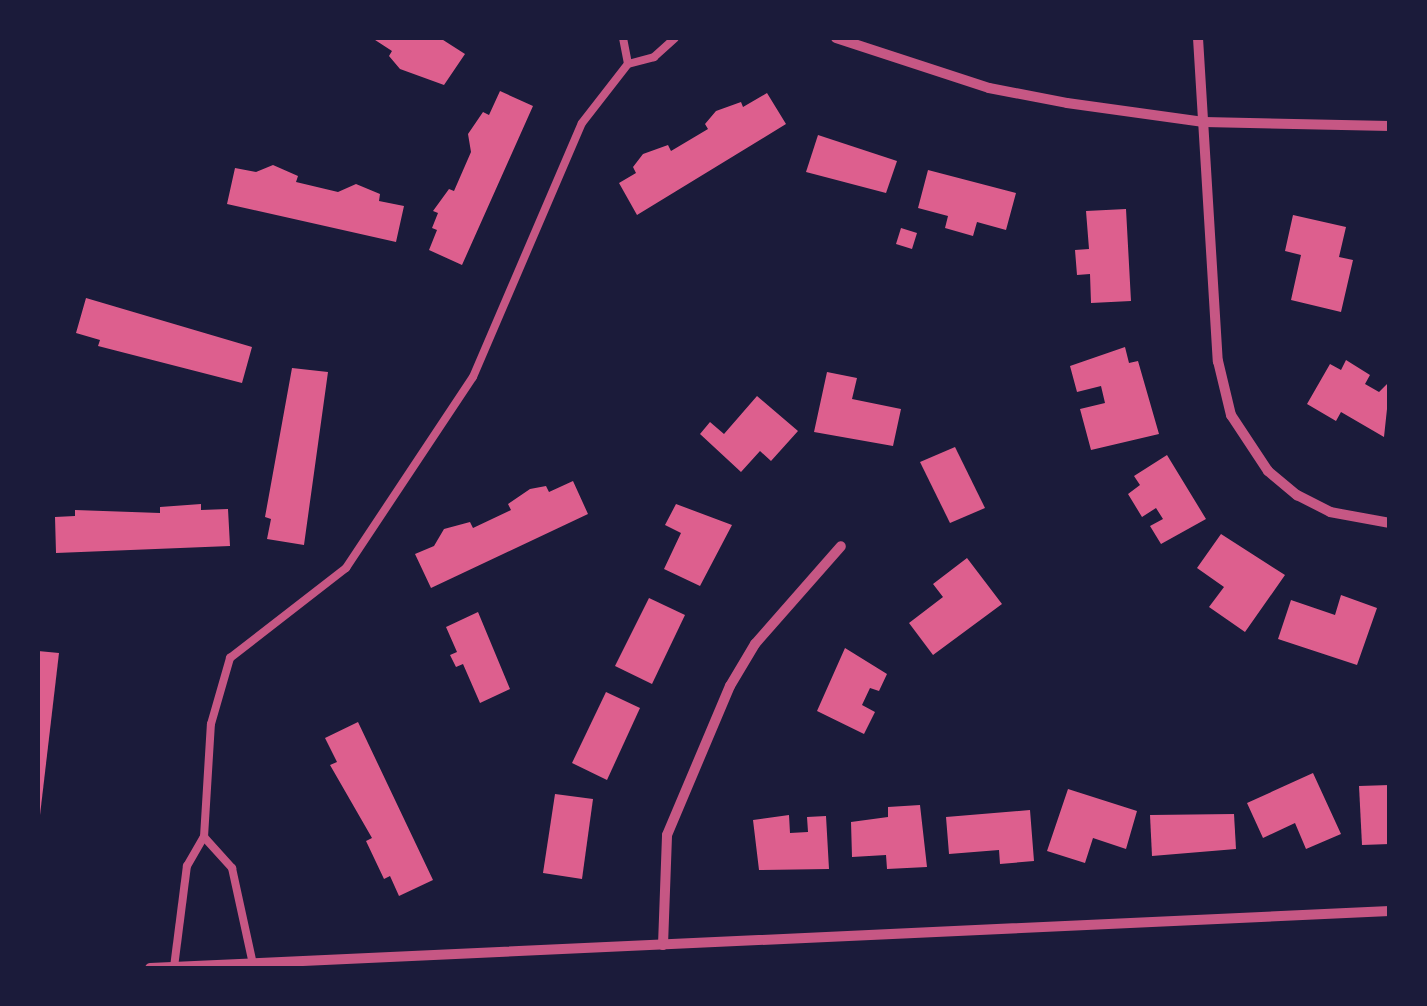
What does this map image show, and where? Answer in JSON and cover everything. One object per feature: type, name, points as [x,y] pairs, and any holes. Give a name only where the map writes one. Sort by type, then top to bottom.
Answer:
[{"type":"street","points":[[836,38],[989,88],[1204,122],[1390,126]]},
{"type":"street","points":[[1198,38],[1218,361],[1231,415],[1268,471],[1297,494],[1330,512],[1390,523]]},
{"type":"street","points":[[663,945],[667,835],[730,686],[764,632],[841,546]]},
{"type":"street","points":[[150,968],[1390,910]]},
{"type":"lane","points":[[623,38],[628,64]]},
{"type":"lane","points":[[174,968],[186,866],[204,837],[212,724],[230,658],[346,568],[473,377],[582,124],[628,64],[654,56],[675,38]]},
{"type":"lane","points":[[204,837],[232,868],[254,964]]},
{"type":"building","points":[[372,38],[440,38],[465,54],[444,85],[400,69],[389,56],[392,51]]},
{"type":"building","points":[[500,91],[533,106],[462,265],[429,250],[437,230],[432,228],[438,213],[433,211],[449,189],[454,191],[471,152],[468,134],[483,112],[489,115]]},
{"type":"building","points":[[767,93],[786,124],[637,215],[619,183],[636,173],[633,167],[643,154],[668,145],[671,151],[708,129],[705,124],[716,111],[741,102],[743,107]]},
{"type":"building","points":[[818,135],[897,161],[886,193],[806,172]]},
{"type":"building","points":[[273,165],[298,176],[296,182],[338,192],[356,184],[380,194],[379,201],[404,206],[396,242],[227,204],[235,168],[256,172]]},
{"type":"building","points":[[928,170],[1016,193],[1006,230],[977,222],[973,236],[945,228],[948,216],[918,208]]},
{"type":"building","points":[[1126,209],[1131,301],[1091,303],[1090,274],[1077,275],[1075,250],[1089,249],[1086,211]]},
{"type":"building","points":[[1293,215],[1346,227],[1339,257],[1353,260],[1341,312],[1291,300],[1301,255],[1285,251]]},
{"type":"building","points":[[901,228],[917,233],[912,249],[896,244]]},
{"type":"building","points":[[86,298],[252,347],[242,383],[98,346],[100,340],[76,333]]},
{"type":"building","points":[[1125,347],[1129,363],[1138,361],[1159,434],[1091,450],[1080,409],[1105,403],[1101,386],[1077,392],[1070,366]]},
{"type":"building","points":[[1346,360],[1370,375],[1365,384],[1379,392],[1390,381],[1384,437],[1341,412],[1336,421],[1307,404],[1330,364],[1341,370]]},
{"type":"building","points":[[292,368],[328,372],[304,545],[267,539],[271,519],[265,517]]},
{"type":"building","points":[[827,372],[857,378],[852,399],[901,409],[893,446],[814,432]]},
{"type":"building","points":[[757,396],[798,431],[771,461],[760,451],[741,472],[700,434],[710,422],[724,434]]},
{"type":"building","points":[[955,447],[985,508],[950,523],[920,462]]},
{"type":"building","points":[[1167,455],[1206,519],[1161,544],[1150,526],[1163,519],[1156,508],[1142,517],[1128,494],[1140,485],[1134,476]]},
{"type":"building","points":[[573,481],[588,514],[431,588],[415,554],[434,546],[444,529],[470,522],[473,528],[511,510],[508,504],[530,489],[546,486],[549,492]]},
{"type":"building","points":[[201,504],[201,510],[228,509],[230,546],[56,553],[55,517],[75,516],[75,510],[160,513],[160,507]]},
{"type":"building","points":[[676,504],[732,525],[700,586],[664,569],[681,533],[665,525]]},
{"type":"building","points":[[1221,534],[1285,575],[1245,632],[1209,607],[1224,587],[1197,568]]},
{"type":"building","points":[[967,558],[1002,604],[933,655],[909,623],[943,597],[933,584]]},
{"type":"building","points":[[1341,595],[1377,608],[1357,665],[1278,639],[1291,600],[1335,615]]},
{"type":"building","points":[[649,598],[685,615],[652,684],[615,666]]},
{"type":"building","points":[[478,612],[510,689],[480,703],[463,664],[456,667],[450,655],[457,652],[446,627]]},
{"type":"building","points":[[845,648],[887,674],[879,691],[870,688],[862,705],[875,712],[864,734],[817,711]]},
{"type":"building","points":[[38,651],[59,653],[40,815],[38,814]]},
{"type":"building","points":[[606,692],[640,708],[607,780],[572,763]]},
{"type":"building","points":[[358,722],[433,880],[399,896],[390,876],[384,879],[366,841],[372,838],[330,765],[337,762],[325,738]]},
{"type":"building","points":[[1313,773],[1341,834],[1306,849],[1295,823],[1263,838],[1247,803]]},
{"type":"building","points":[[1390,785],[1390,844],[1362,845],[1359,786]]},
{"type":"building","points":[[1068,789],[1137,811],[1126,849],[1093,838],[1085,863],[1047,851]]},
{"type":"building","points":[[555,794],[593,799],[582,879],[543,873]]},
{"type":"building","points":[[920,805],[927,867],[887,869],[886,855],[852,857],[851,822],[888,817],[888,807]]},
{"type":"building","points":[[1030,810],[1034,861],[1000,864],[999,850],[949,854],[946,817]]},
{"type":"building","points":[[1234,814],[1236,849],[1152,856],[1150,815]]},
{"type":"building","points":[[789,815],[790,833],[808,832],[807,817],[826,816],[829,869],[759,870],[753,820]]}]
